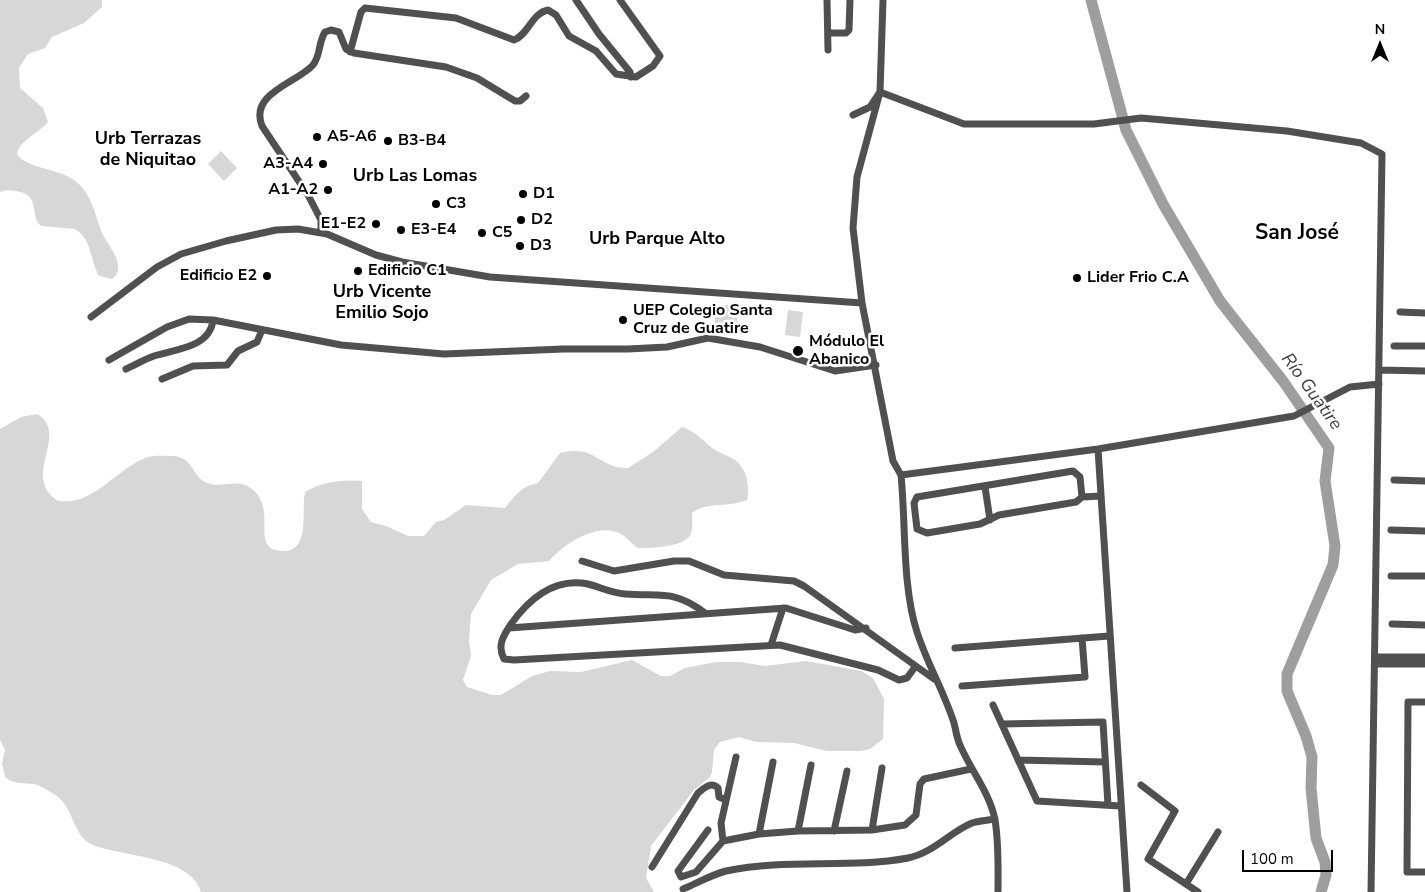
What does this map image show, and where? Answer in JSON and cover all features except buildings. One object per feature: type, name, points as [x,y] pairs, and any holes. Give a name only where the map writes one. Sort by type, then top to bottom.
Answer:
[{"type":"street","points":[[576,0],[599,34],[630,72],[631,77]]},
{"type":"street","points":[[350,52],[361,12],[365,8],[456,18],[514,40],[520,37],[540,13],[548,10],[556,15],[570,36],[596,51],[616,74],[631,77],[638,76],[658,61],[660,56],[620,0]]},
{"type":"street","points":[[827,0],[828,50]]},
{"type":"street","points":[[828,33],[846,33],[849,30],[850,0]]},
{"type":"street","points":[[883,0],[880,92],[856,190],[853,228],[862,303],[876,365],[893,461],[901,475],[907,585],[917,631],[953,721],[958,743],[971,769],[985,790],[995,819],[998,892]]},
{"type":"street","points":[[321,233],[318,213],[262,126],[260,112],[278,87],[312,66],[319,54],[325,32],[331,30],[339,32],[350,52],[377,58],[446,67],[477,78],[515,101],[520,101],[526,96]]},
{"type":"street","points":[[853,115],[870,107],[880,92]]},
{"type":"street","points":[[880,92],[964,124],[1094,124],[1134,119],[1288,131],[1360,143],[1382,154],[1371,892]]},
{"type":"street","points":[[90,317],[157,267],[181,254],[226,241],[276,230],[298,228],[321,233],[393,260],[490,277],[862,303]]},
{"type":"street","points":[[1400,312],[1425,312]]},
{"type":"street","points":[[109,360],[167,327],[189,320],[213,320],[342,345],[444,354],[563,349],[638,349],[666,347],[708,338],[760,348],[835,371],[876,365]]},
{"type":"street","points":[[126,369],[156,355],[180,350],[204,338],[211,331],[213,320]]},
{"type":"street","points":[[162,379],[193,366],[227,365],[238,351],[257,342],[262,330]]},
{"type":"street","points":[[1394,346],[1425,346]]},
{"type":"street","points":[[1379,370],[1425,371]]},
{"type":"street","points":[[901,475],[1098,449],[1294,416],[1350,387],[1379,384]]},
{"type":"street","points":[[1098,449],[1127,892]]},
{"type":"street","points":[[1082,497],[1080,477],[1074,471],[917,497],[914,503],[916,526],[919,531],[927,533],[980,524],[999,515],[1072,504],[1079,501],[1082,497],[1101,496]]},
{"type":"street","points":[[1394,480],[1425,481]]},
{"type":"street","points":[[984,487],[990,520]]},
{"type":"street","points":[[1391,530],[1425,531]]},
{"type":"street","points":[[582,560],[614,571],[674,561],[688,561],[724,575],[738,578],[794,581],[866,628],[936,681]]},
{"type":"street","points":[[1391,576],[1425,576]]},
{"type":"street","points":[[705,613],[689,600],[676,596],[614,593],[577,582],[545,590],[525,604],[501,642],[501,652],[504,659],[514,660],[780,644],[878,670],[899,680],[907,678],[916,667]]},
{"type":"street","points":[[509,628],[783,608],[855,630],[866,628]]},
{"type":"street","points":[[770,644],[783,608]]},
{"type":"street","points":[[1392,624],[1425,624]]},
{"type":"street","points":[[956,648],[1109,636]]},
{"type":"street","points":[[962,686],[1085,677],[1082,638]]},
{"type":"street","points":[[1375,661],[1425,657]]},
{"type":"street","points":[[1375,661],[1425,664]]},
{"type":"street","points":[[1425,702],[1408,702],[1407,872],[1425,872]]},
{"type":"street","points":[[993,705],[1037,801],[1120,806]]},
{"type":"street","points":[[1002,724],[1104,722],[1108,805]]},
{"type":"street","points":[[723,841],[721,823],[736,757]]},
{"type":"street","points":[[1018,760],[1105,762]]},
{"type":"street","points":[[759,834],[773,762]]},
{"type":"street","points":[[798,831],[811,765]]},
{"type":"street","points":[[872,830],[882,768]]},
{"type":"street","points":[[708,830],[686,858],[678,875],[685,877],[696,872],[723,841],[759,834],[798,831],[872,830],[906,825],[916,815],[920,784],[926,777],[971,769]]},
{"type":"street","points":[[834,831],[847,771]]},
{"type":"street","points":[[652,867],[698,793],[710,785],[715,785],[721,798],[726,800]]},
{"type":"street","points":[[1141,785],[1175,811],[1148,858],[1198,892]]},
{"type":"street","points":[[683,889],[717,874],[741,868],[816,863],[888,862],[912,857],[937,845],[972,823],[995,819]]},
{"type":"street","points":[[1186,884],[1218,832]]},
{"type":"shaded area","points":[[0,0],[102,0],[102,7],[84,23],[52,37],[45,48],[28,54],[19,68],[20,88],[43,108],[48,122],[22,145],[17,154],[26,162],[64,174],[83,188],[103,235],[118,263],[118,269],[112,279],[99,276],[88,244],[81,233],[75,229],[41,226],[29,197],[24,193],[16,191],[0,192]]},
{"type":"shaded area","points":[[221,151],[237,168],[224,181],[208,164]]},
{"type":"shaded area","points":[[715,305],[737,305],[737,332],[715,332]]},
{"type":"shaded area","points":[[788,310],[803,312],[800,337],[785,335]]},
{"type":"shaded area","points":[[37,414],[46,422],[49,433],[43,480],[48,491],[58,501],[71,501],[83,498],[105,485],[136,462],[148,457],[180,457],[189,463],[197,475],[205,482],[217,485],[240,484],[252,489],[260,498],[263,507],[267,544],[273,549],[283,551],[298,545],[301,538],[305,492],[325,484],[347,480],[362,481],[362,509],[371,522],[386,526],[408,536],[424,536],[436,522],[444,520],[466,505],[505,508],[523,489],[538,483],[560,453],[582,452],[617,467],[628,468],[653,452],[682,427],[691,431],[714,449],[732,458],[739,464],[747,478],[747,500],[698,509],[692,513],[691,535],[679,543],[638,548],[619,533],[607,530],[598,531],[579,538],[562,549],[549,561],[518,564],[491,580],[471,614],[469,640],[471,656],[463,680],[467,687],[492,695],[501,695],[532,676],[550,671],[581,672],[632,660],[661,676],[670,676],[685,668],[716,662],[740,662],[765,666],[806,661],[861,671],[873,678],[884,699],[883,739],[870,749],[861,751],[827,751],[794,743],[756,742],[739,737],[720,742],[714,750],[710,777],[694,790],[651,846],[646,878],[654,892],[201,892],[195,880],[184,871],[170,864],[106,849],[86,841],[81,836],[67,808],[58,797],[37,785],[15,782],[5,777],[2,763],[5,750],[0,740],[0,429],[21,417]]},
{"type":"waterway","name":"Río Guatire","points":[[1091,0],[1126,130],[1163,204],[1220,301],[1283,381],[1329,448],[1325,481],[1335,546],[1333,565],[1287,674],[1287,691],[1306,736],[1312,757],[1311,788],[1316,838],[1325,862],[1326,875],[1321,892]]},
{"type":"place","name":"A5-A6","points":[[317,137]]},
{"type":"place","name":"B3-B4","points":[[388,141]]},
{"type":"place","name":"A3-A4","points":[[323,164]]},
{"type":"place","name":"A1-A2","points":[[328,190]]},
{"type":"place","name":"D1","points":[[523,194]]},
{"type":"place","name":"C3","points":[[436,204]]},
{"type":"place","name":"D2","points":[[521,220]]},
{"type":"place","name":"E1-E2","points":[[376,224]]},
{"type":"place","name":"E3-E4","points":[[401,230]]},
{"type":"place","name":"C5","points":[[482,233]]},
{"type":"place","name":"D3","points":[[520,246]]},
{"type":"place","name":"Edificio C1","points":[[358,271]]},
{"type":"place","name":"Edificio E2","points":[[267,276]]},
{"type":"place","name":"Lider Frio C.A","points":[[1077,278]]},
{"type":"place","name":"UEP Colegio Santa Cruz de Guatire","points":[[623,320]]},
{"type":"place","name":"Módulo El Abanico","points":[[798,351]]},
{"type":"district","name":"Urb Terrazas de Niquitao","points":[[148,150]]},
{"type":"district","name":"Urb Las Lomas","points":[[415,177]]},
{"type":"district","name":"San José","points":[[1297,234]]},
{"type":"district","name":"Urb Parque Alto","points":[[657,240]]},
{"type":"district","name":"Urb Vicente Emilio Sojo","points":[[382,303]]}]
